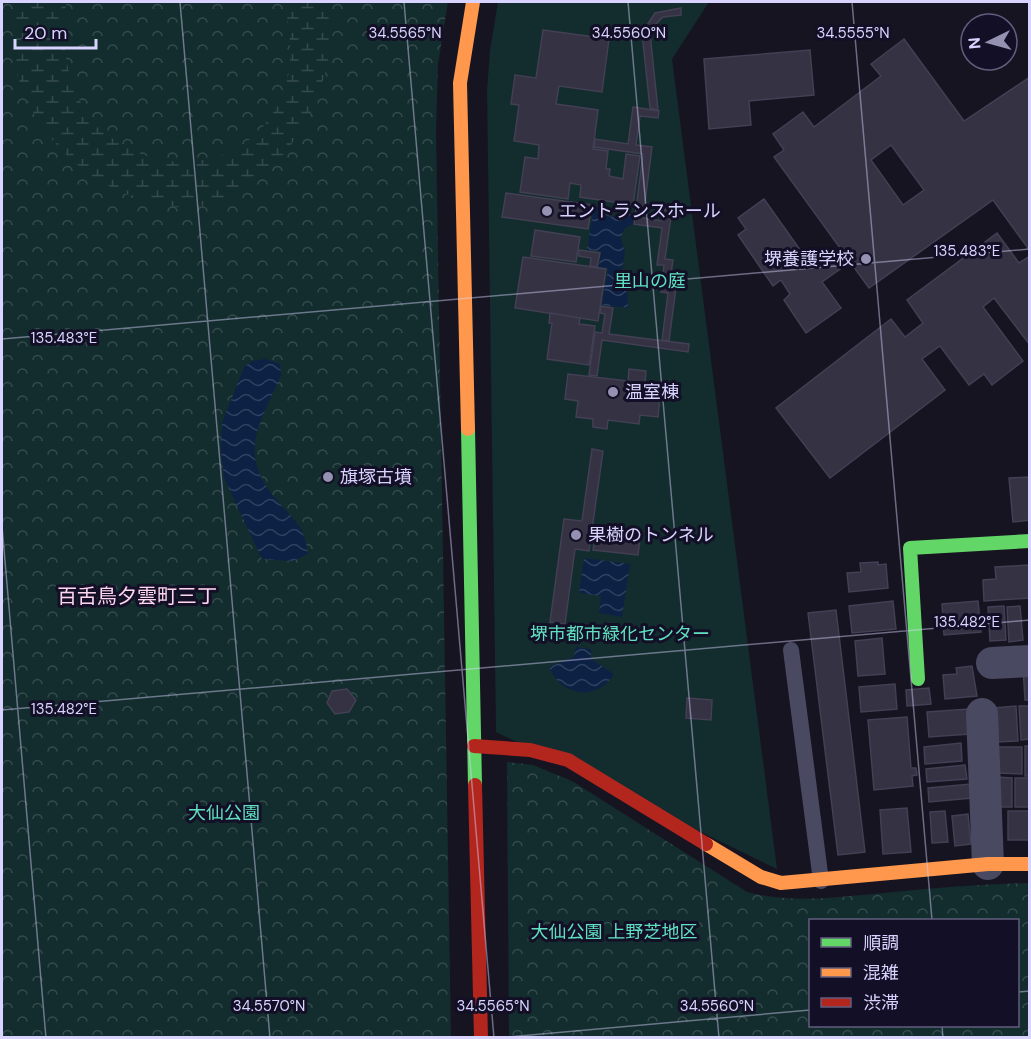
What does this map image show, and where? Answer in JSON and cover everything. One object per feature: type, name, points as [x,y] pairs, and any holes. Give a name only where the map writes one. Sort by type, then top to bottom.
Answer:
[{"type":"street","points":[[473,2],[460,83],[481,1038]]},
{"type":"street","points":[[918,679],[910,548],[1029,541]]},
{"type":"street","points":[[992,663],[1029,661]]},
{"type":"street","points":[[982,714],[988,864]]},
{"type":"street","points":[[474,746],[530,750],[568,760],[761,877],[781,883],[988,864],[1029,864]]},
{"type":"lane","points":[[791,650],[821,881]]},
{"type":"green space","name":"大仙公園","points":[[2,2],[448,2],[438,64],[436,133],[451,1037],[2,1038]]},
{"type":"green space","points":[[18,2],[67,2],[64,44],[68,69],[83,106],[107,134],[138,153],[172,161],[207,159],[239,147],[266,123],[288,77],[289,33],[284,2],[328,2],[331,37],[328,60],[322,84],[309,115],[285,153],[269,170],[231,196],[210,204],[188,208],[161,204],[111,187],[88,173],[68,156],[34,114],[15,65],[14,42]]},
{"type":"green space","name":"堺市都市緑化センター","points":[[498,2],[709,2],[672,59],[777,869],[496,732],[487,90],[490,50]]},
{"type":"green space","name":"大仙公園 上野芝地区","points":[[507,762],[533,765],[572,781],[747,892],[764,896],[797,899],[1029,883],[1029,1037],[509,1037]]},
{"type":"water","points":[[594,207],[611,217],[625,212],[634,213],[633,224],[624,229],[621,237],[625,253],[622,269],[627,282],[628,308],[602,305],[608,269],[599,267],[601,251],[587,250]]},
{"type":"water","points":[[265,359],[280,364],[281,375],[259,427],[255,442],[255,456],[259,472],[268,488],[305,538],[308,554],[293,561],[262,559],[224,478],[221,450],[222,423],[244,367],[252,361]]},
{"type":"water","points":[[584,558],[630,564],[622,617],[599,613],[601,596],[579,593]]},
{"type":"water","points":[[576,647],[591,649],[591,659],[614,674],[607,683],[589,692],[580,692],[570,689],[555,677],[549,667],[574,657]]},
{"type":"building","points":[[681,8],[681,15],[663,17],[650,33],[658,110],[650,108],[642,33],[655,13]]},
{"type":"building","points":[[543,30],[609,39],[602,92],[559,86],[556,104],[598,110],[593,149],[608,151],[606,169],[610,169],[609,176],[623,179],[626,154],[640,156],[633,205],[580,197],[581,185],[570,183],[568,199],[520,192],[525,157],[538,159],[539,145],[514,141],[519,105],[511,104],[515,75],[536,78]]},
{"type":"building","points":[[904,39],[964,121],[1030,77],[1030,251],[993,200],[869,288],[774,157],[784,150],[773,134],[803,112],[814,127],[881,76],[871,64]],"holes":[[[891,145],[924,190],[903,205],[871,160]]]},
{"type":"building","points":[[810,50],[814,95],[749,101],[751,125],[709,129],[704,59]]},
{"type":"building","points":[[633,107],[659,111],[658,118],[640,116],[636,145],[652,147],[643,218],[663,221],[665,209],[672,210],[665,259],[673,260],[669,287],[676,288],[669,341],[662,340],[668,293],[661,292],[664,265],[657,265],[662,228],[634,224],[643,154],[594,147],[595,139],[628,144]]},
{"type":"building","name":"エントランスホール","points":[[506,193],[592,205],[588,229],[502,217]]},
{"type":"building","points":[[764,199],[813,268],[834,253],[843,267],[822,282],[841,308],[806,333],[784,300],[790,294],[781,280],[773,286],[738,235],[746,229],[738,218]]},
{"type":"building","points":[[535,230],[580,237],[576,262],[531,256]]},
{"type":"building","points":[[997,233],[1019,263],[1030,256],[1030,345],[994,298],[983,307],[1023,361],[992,385],[984,374],[969,385],[940,346],[922,359],[945,390],[830,478],[776,408],[891,319],[905,337],[923,323],[907,300]]},
{"type":"building","points":[[579,250],[600,253],[597,267],[590,266],[591,258],[579,256]]},
{"type":"building","points":[[523,257],[606,269],[598,321],[515,308]]},
{"type":"building","points":[[601,306],[613,308],[609,334],[689,344],[688,352],[602,340],[597,376],[589,375],[595,332],[602,333],[605,314],[600,313]]},
{"type":"building","points":[[550,313],[580,318],[579,324],[595,326],[589,365],[547,359],[552,323],[549,323]]},
{"type":"building","name":"温室棟","points":[[629,369],[646,371],[645,383],[661,385],[658,417],[640,415],[639,424],[608,420],[607,429],[593,427],[593,419],[576,417],[578,401],[565,399],[568,374],[628,381]]},
{"type":"building","name":"果樹のトンネル","points":[[592,449],[603,451],[589,551],[575,549],[565,624],[550,622],[564,519],[582,521]]},
{"type":"building","points":[[1030,477],[1030,520],[1013,522],[1009,478]]},
{"type":"building","points":[[596,533],[640,538],[638,555],[593,550]]},
{"type":"building","points":[[878,562],[878,565],[886,564],[888,588],[849,592],[847,573],[861,572],[860,563]]},
{"type":"building","points":[[1030,565],[1030,598],[984,601],[983,580],[996,579],[995,567]]},
{"type":"building","points":[[893,601],[896,629],[852,633],[849,606]]},
{"type":"building","points":[[978,601],[981,632],[944,635],[942,604]]},
{"type":"building","points":[[1004,606],[1006,640],[990,641],[988,607]]},
{"type":"building","points":[[1020,606],[1023,640],[1009,642],[1007,607]]},
{"type":"building","points":[[836,610],[865,852],[838,855],[808,613]]},
{"type":"building","points":[[882,638],[885,674],[858,676],[855,641]]},
{"type":"building","points":[[972,666],[977,696],[945,699],[943,675],[957,674],[956,668]]},
{"type":"building","points":[[1030,666],[1030,700],[1025,700],[1023,667]]},
{"type":"building","points":[[895,684],[897,709],[861,712],[859,687]]},
{"type":"building","points":[[929,688],[931,704],[907,706],[906,690]]},
{"type":"building","points":[[347,689],[356,700],[349,712],[335,714],[327,703],[332,691]]},
{"type":"building","points":[[687,698],[712,700],[711,720],[686,718]]},
{"type":"building","points":[[1016,706],[1018,741],[996,742],[994,708]]},
{"type":"building","points":[[1019,706],[1030,706],[1030,739],[1021,740]]},
{"type":"building","points":[[969,709],[970,734],[929,737],[927,712]]},
{"type":"building","points":[[907,717],[911,768],[916,768],[917,775],[912,776],[913,786],[874,790],[868,720]]},
{"type":"building","points":[[961,743],[962,761],[925,764],[924,747]]},
{"type":"building","points":[[1025,746],[1030,746],[1030,776],[1025,776]]},
{"type":"building","points":[[995,747],[1022,747],[1022,774],[995,773]]},
{"type":"building","points":[[965,765],[967,779],[927,782],[926,769]]},
{"type":"building","points":[[995,777],[1012,778],[1012,807],[995,807]]},
{"type":"building","points":[[1015,778],[1030,778],[1030,807],[1015,807]]},
{"type":"building","points":[[971,784],[972,798],[929,802],[928,788]]},
{"type":"building","points":[[907,808],[911,852],[883,854],[880,810]]},
{"type":"building","points":[[945,811],[948,842],[932,843],[930,812]]},
{"type":"building","points":[[1008,811],[1030,811],[1030,840],[1008,840]]},
{"type":"building","points":[[968,814],[971,844],[955,846],[952,816]]},
{"type":"traffic: fast","points":[[468,429],[475,785]]},
{"type":"traffic: fast","points":[[918,679],[910,548],[1030,541]]},
{"type":"traffic: slow","points":[[468,429],[460,83],[473,2]]},
{"type":"traffic: slow","points":[[706,844],[761,877],[781,883],[988,864],[1030,864]]},
{"type":"traffic: jam","points":[[474,746],[530,750],[568,760],[706,844]]},
{"type":"traffic: jam","points":[[475,785],[481,1038]]},
{"type":"place","name":"エントランスホール","points":[[547,211]]},
{"type":"place","name":"堺養護学校","points":[[866,259]]},
{"type":"place","name":"温室棟","points":[[613,392]]},
{"type":"place","name":"旗塚古墳","points":[[328,477]]},
{"type":"place","name":"果樹のトンネル","points":[[576,535]]},
{"type":"district","name":"百舌鳥夕雲町三丁","points":[[137,596]]},
{"type":"park label","name":"里山の庭","points":[[650,281]]}]
